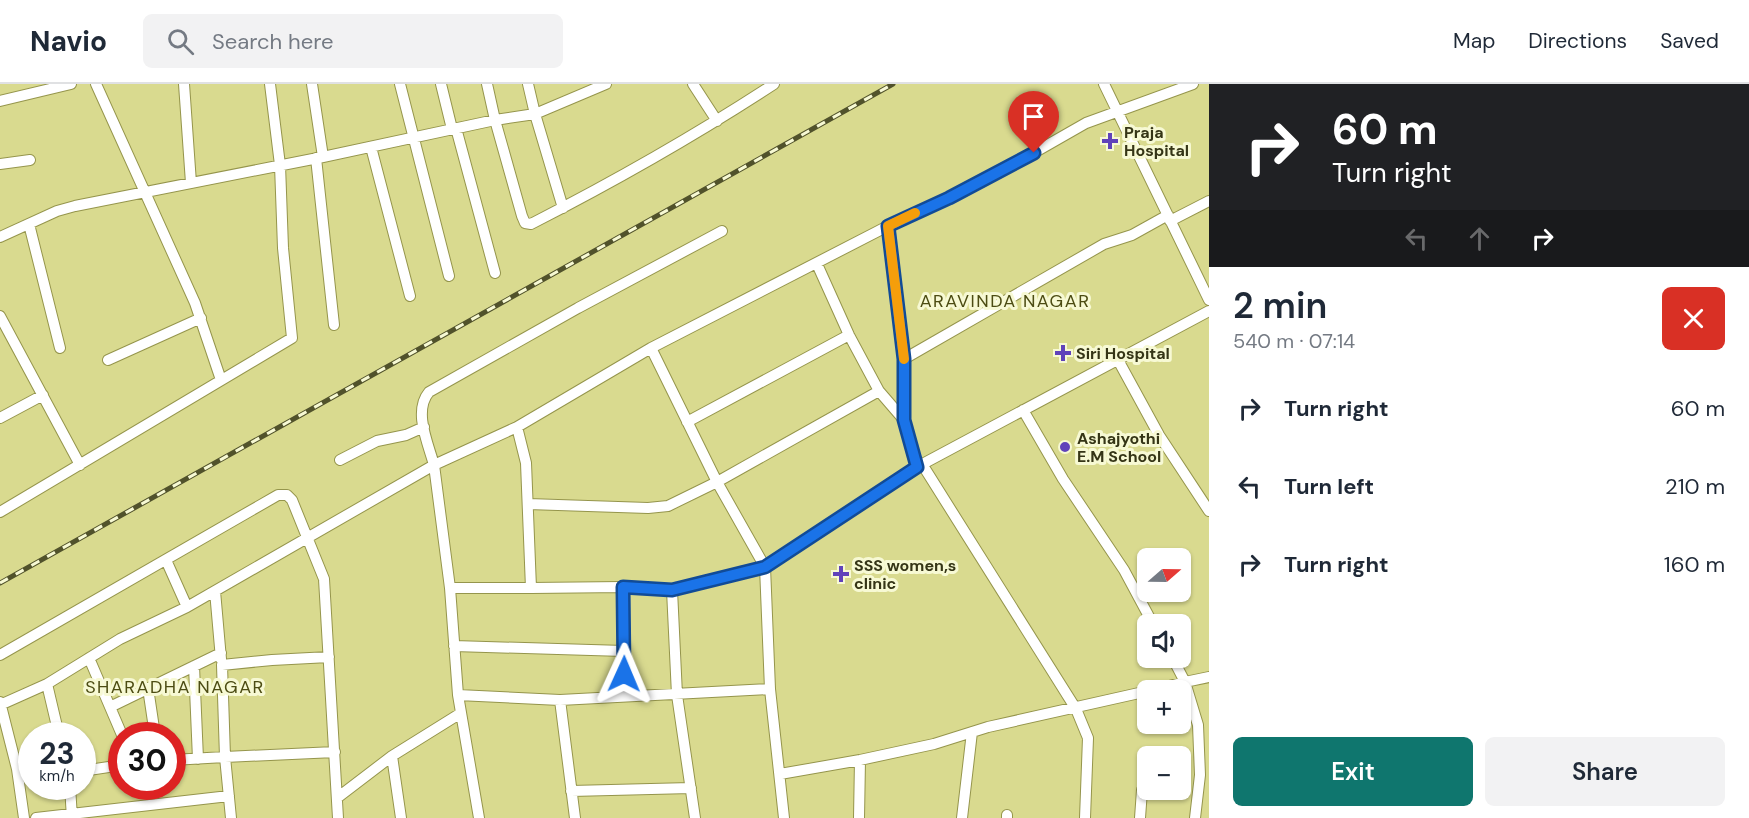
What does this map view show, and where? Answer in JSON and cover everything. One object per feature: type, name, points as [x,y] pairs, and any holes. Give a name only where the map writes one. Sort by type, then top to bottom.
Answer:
[{"type":"street","points":[[0,101],[71,84]]},
{"type":"street","points":[[96,84],[201,318],[221,380]]},
{"type":"street","points":[[184,84],[191,183]]},
{"type":"street","points":[[0,512],[292,338],[283,248],[280,165],[270,84]]},
{"type":"street","points":[[312,84],[334,325]]},
{"type":"street","points":[[400,84],[449,276]]},
{"type":"street","points":[[441,84],[495,273]]},
{"type":"street","points":[[487,84],[525,223],[531,224],[717,121],[774,84]]},
{"type":"street","points":[[528,84],[563,208]]},
{"type":"street","points":[[0,237],[64,208],[371,147],[454,128],[535,114],[606,84]]},
{"type":"street","points":[[693,84],[717,121]]},
{"type":"street","points":[[1104,84],[1209,300]]},
{"type":"street","points":[[24,818],[17,770],[0,704],[47,684],[120,639],[187,607],[434,465],[517,427],[651,348],[888,226],[987,178],[1086,123],[1193,84]]},
{"type":"street","points":[[371,147],[410,296]]},
{"type":"street","points":[[0,164],[30,160]]},
{"type":"street","points":[[904,359],[1104,244],[1132,235],[1209,201]]},
{"type":"street","points":[[29,224],[60,348]]},
{"type":"street","points":[[888,226],[904,359],[904,420],[920,466],[1076,709],[1089,738],[1085,818]]},
{"type":"street","points":[[479,818],[458,695],[450,588],[434,465],[424,427],[423,402],[433,389],[722,231]]},
{"type":"street","points":[[817,264],[849,335],[879,391],[904,420]]},
{"type":"street","points":[[450,588],[623,587],[672,590],[765,567],[920,466],[1209,311]]},
{"type":"street","points":[[0,316],[3,329],[43,395],[80,465]]},
{"type":"street","points":[[108,360],[201,318]]},
{"type":"street","points":[[687,422],[849,335]]},
{"type":"street","points":[[651,348],[717,482],[765,567],[770,690],[784,818]]},
{"type":"street","points":[[1118,360],[1159,435],[1209,511]]},
{"type":"street","points":[[528,504],[655,508],[668,506],[717,482],[879,391]]},
{"type":"street","points":[[0,418],[43,395]]},
{"type":"street","points":[[1023,410],[1063,479],[1124,570],[1148,614]]},
{"type":"street","points":[[340,460],[377,441],[406,435],[424,427]]},
{"type":"street","points":[[517,427],[526,463],[531,588]]},
{"type":"street","points":[[0,655],[281,494],[287,495],[292,500],[324,579],[338,818]]},
{"type":"street","points":[[166,560],[187,607]]},
{"type":"street","points":[[623,587],[623,697]]},
{"type":"street","points":[[672,590],[677,695],[694,818]]},
{"type":"street","points":[[215,591],[231,818]]},
{"type":"street","points":[[454,646],[624,651]]},
{"type":"street","points":[[110,707],[221,653]]},
{"type":"street","points":[[222,665],[329,657]]},
{"type":"street","points":[[89,658],[116,722]]},
{"type":"street","points":[[194,666],[198,759]]},
{"type":"street","points":[[1191,681],[1209,677]]},
{"type":"street","points":[[47,684],[55,722]]},
{"type":"street","points":[[148,688],[152,722]]},
{"type":"street","points":[[458,695],[560,700],[770,690]]},
{"type":"street","points":[[780,774],[934,744],[972,732],[1137,695]]},
{"type":"street","points":[[560,700],[575,818]]},
{"type":"street","points":[[1191,702],[1198,725],[1204,775],[1195,818]]},
{"type":"street","points":[[337,798],[392,756],[461,713]]},
{"type":"street","points":[[962,818],[972,732]]},
{"type":"street","points":[[186,759],[335,753]]},
{"type":"street","points":[[392,756],[401,818]]},
{"type":"street","points":[[859,818],[860,760]]},
{"type":"street","points":[[571,791],[691,788]]},
{"type":"street","points":[[36,818],[123,813],[229,796]]},
{"type":"street","points":[[71,800],[72,816]]},
{"type":"street","points":[[1140,818],[1141,800]]},
{"type":"railway","points":[[0,583],[893,84]]},
{"type":"slow traffic","points":[[904,359],[888,226],[915,213]]},
{"type":"place","name":"Praja Hospital","points":[[1110,141]]},
{"type":"place","name":"Siri Hospital","points":[[1063,353]]},
{"type":"place","name":"Ashajyothi E.M School","points":[[1065,447]]},
{"type":"place","name":"SSS women,s clinic","points":[[841,574]]},
{"type":"district","name":"ARAVINDA NAGAR","points":[[1005,301]]},
{"type":"district","name":"SHARADHA NAGAR","points":[[175,687]]},
{"type":"route","points":[[624,674],[623,587],[672,590],[765,567],[917,467],[904,420],[904,359],[888,226],[949,198],[1034,153]]}]
